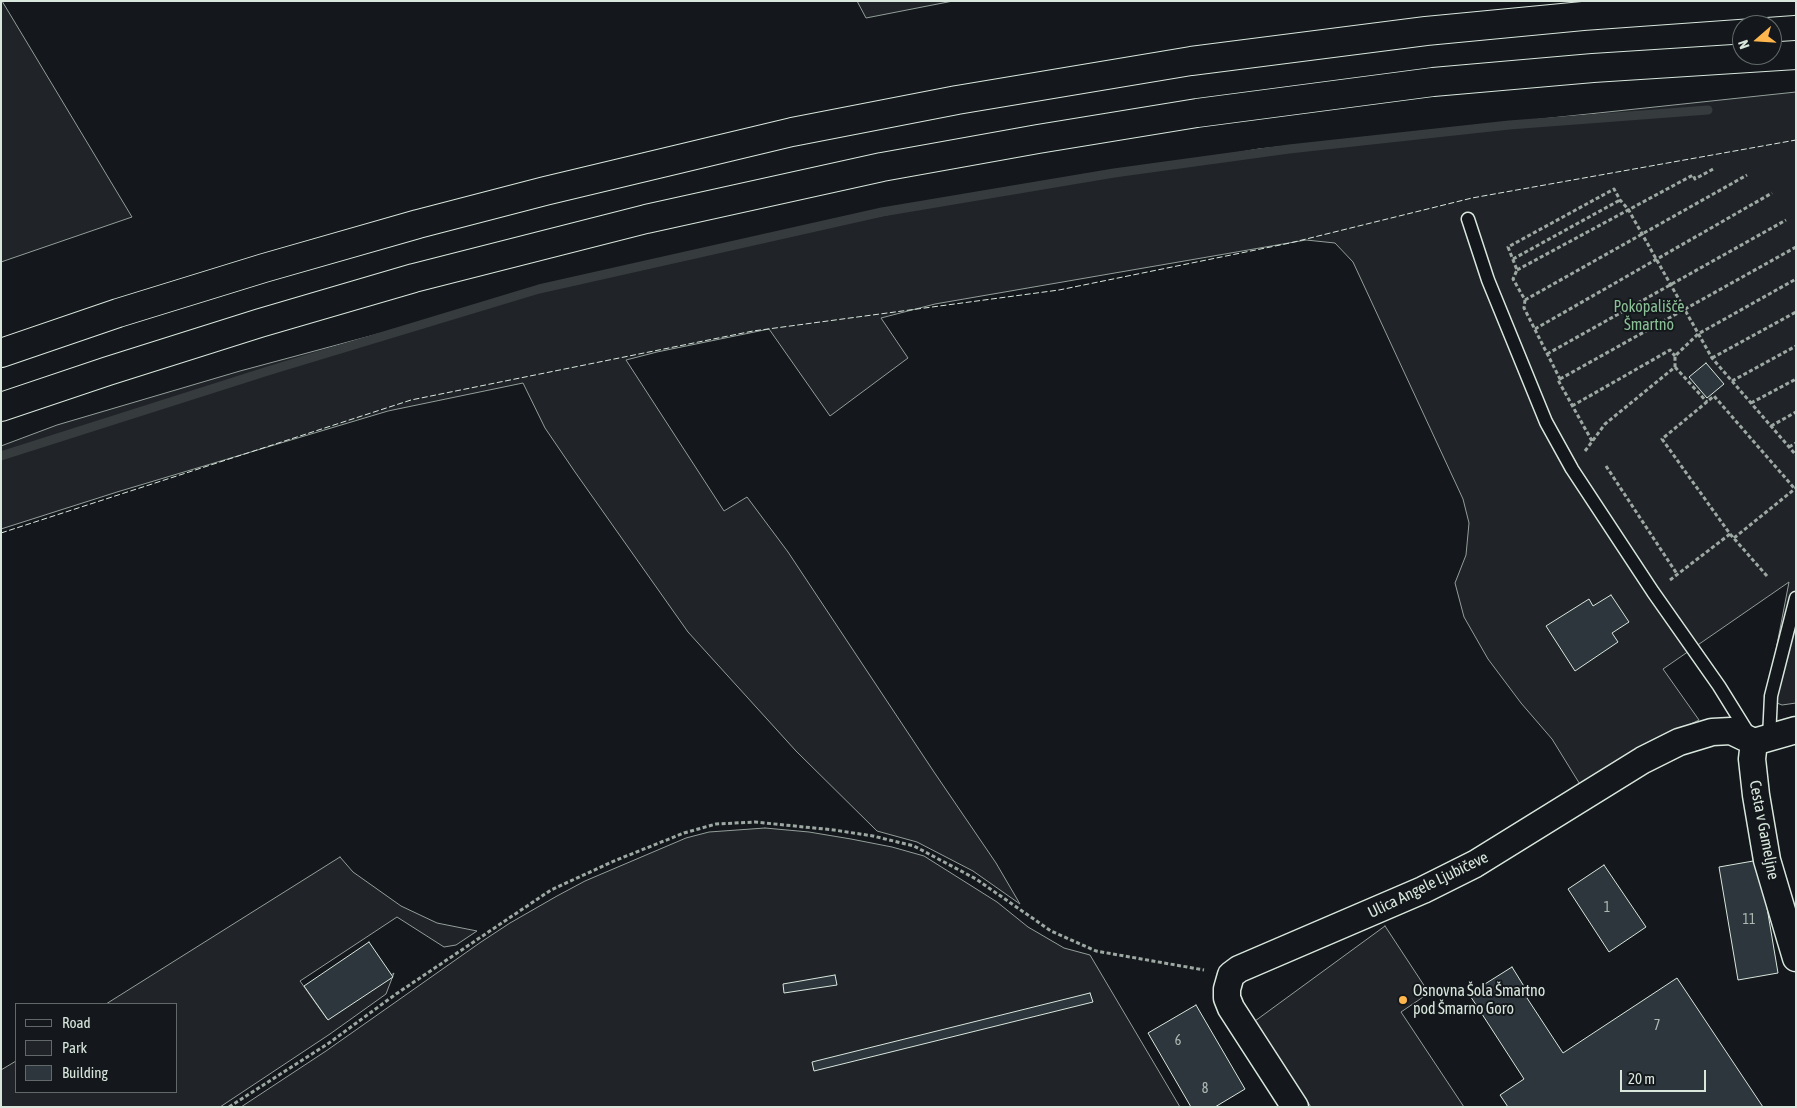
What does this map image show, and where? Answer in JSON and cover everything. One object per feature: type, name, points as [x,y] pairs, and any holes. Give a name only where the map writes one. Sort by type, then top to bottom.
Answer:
[{"type":"highway","points":[[1,353],[127,310],[264,268],[545,190],[783,135],[948,102],[1191,62],[1426,31],[1583,16],[1793,1]]},
{"type":"highway","points":[[1,407],[260,323],[414,278],[646,219],[882,167],[1038,138],[1178,116],[1434,82],[1593,68],[1796,55]]},
{"type":"street","points":[[1762,740],[1796,730]]},
{"type":"street","name":"Ulica Angele Ljubičeve","points":[[1231,975],[1247,966],[1423,890],[1475,864],[1643,760],[1679,742],[1712,732],[1731,731],[1762,740]]},
{"type":"street","name":"Cesta v Gameljne","points":[[1762,740],[1752,759],[1756,796],[1767,860],[1796,958]]},
{"type":"street","points":[[1231,975],[1227,989],[1227,998],[1231,1008],[1295,1107]]},
{"type":"lane","points":[[1468,219],[1488,280],[1512,343],[1546,422],[1572,469],[1653,592],[1719,686],[1762,740]]},
{"type":"lane","points":[[1762,740],[1796,598]]},
{"type":"path","points":[[1592,441],[1558,380],[1560,379],[1524,308],[1525,300],[1513,279],[1518,270],[1693,175],[1695,179],[1715,168]]},
{"type":"path","points":[[1525,300],[1747,175]]},
{"type":"path","points":[[1518,270],[1508,247],[1614,189],[1642,234],[1712,358],[1796,455]]},
{"type":"path","points":[[1535,329],[1772,193]]},
{"type":"path","points":[[1514,258],[1620,200]]},
{"type":"path","points":[[1547,354],[1786,220]]},
{"type":"path","points":[[1560,379],[1796,247]]},
{"type":"path","points":[[1675,356],[1698,334],[1796,279]]},
{"type":"path","points":[[1712,358],[1796,312]]},
{"type":"path","points":[[1732,381],[1796,346]]},
{"type":"path","points":[[1572,406],[1670,350],[1675,356],[1675,367],[1707,402]]},
{"type":"path","points":[[1572,469],[1605,424],[1675,367]]},
{"type":"path","points":[[1751,403],[1796,378]]},
{"type":"path","points":[[1734,538],[1795,489],[1714,396],[1662,439],[1730,534],[1767,576]]},
{"type":"path","points":[[1771,426],[1796,412]]},
{"type":"path","points":[[1789,447],[1796,443]]},
{"type":"path","points":[[1606,466],[1677,574]]},
{"type":"path","points":[[1653,592],[1730,534]]},
{"type":"path","points":[[228,1107],[329,1043],[404,988],[551,890],[614,860],[684,833],[716,824],[755,822],[834,830],[874,836],[914,846],[976,879],[1051,931],[1096,951],[1231,975]]},
{"type":"green space","points":[[1,1],[132,217],[1,262]]},
{"type":"green space","points":[[857,1],[953,1],[866,18]]},
{"type":"green space","name":"Pokopališče Šmartno","points":[[1796,92],[1796,703],[1782,705],[1777,703],[1771,676],[1789,582],[1663,669],[1699,720],[1655,741],[1581,786],[1552,739],[1521,703],[1488,659],[1464,617],[1455,583],[1466,555],[1469,523],[1463,499],[1353,262],[1335,243],[1306,240],[935,304],[881,318],[908,358],[830,416],[769,329],[626,360],[724,511],[747,497],[788,552],[996,863],[1020,904],[973,871],[917,842],[877,831],[796,751],[688,632],[545,428],[523,383],[388,411],[117,492],[1,529],[1,446],[57,425],[240,371],[646,262],[977,197],[1259,149]]},
{"type":"green space","points":[[765,828],[809,832],[851,839],[892,847],[924,856],[997,902],[1028,927],[1064,948],[1090,955],[1180,1107],[241,1107],[326,1051],[481,942],[510,923],[585,881],[686,838],[709,832]]},
{"type":"green space","points":[[340,857],[353,872],[401,906],[437,923],[477,931],[456,945],[444,947],[397,917],[300,981],[327,1019],[394,973],[386,994],[330,1034],[220,1107],[1,1107],[1,1070],[15,1062],[15,1093],[178,1093],[178,1003],[108,1003]]},
{"type":"green space","points":[[1385,926],[1429,993],[1401,1012],[1464,1107],[1311,1107],[1255,1021]]},
{"type":"building","points":[[1706,363],[1724,384],[1707,398],[1689,377]]},
{"type":"building","points":[[1611,595],[1629,622],[1612,633],[1618,642],[1575,671],[1546,626],[1589,599],[1593,606]]},
{"type":"building","points":[[1759,860],[1778,973],[1738,980],[1719,867]]},
{"type":"building","points":[[1604,865],[1646,927],[1609,952],[1568,889]]},
{"type":"building","points":[[369,942],[393,977],[328,1020],[304,986]]},
{"type":"building","points":[[1512,967],[1530,996],[1527,998],[1563,1053],[1677,978],[1763,1107],[1508,1107],[1500,1095],[1524,1079],[1469,994]]},
{"type":"building","points":[[835,975],[837,985],[784,993],[783,984]]},
{"type":"building","points":[[1090,993],[1093,1002],[814,1071],[812,1062]]},
{"type":"building","points":[[1196,1005],[1245,1089],[1215,1107],[1191,1107],[1148,1033]]},
{"type":"waterway","points":[[1,456],[271,370],[539,289],[882,212],[1114,173],[1289,149],[1509,125],[1708,110]]},
{"type":"fence","points":[[1,533],[411,400],[753,331],[1059,290],[1290,243],[1472,198],[1796,140]]},
{"type":"place","name":"Osnovna Šola Šmartno pod Šmarno Goro","points":[[1403,1000]]}]
